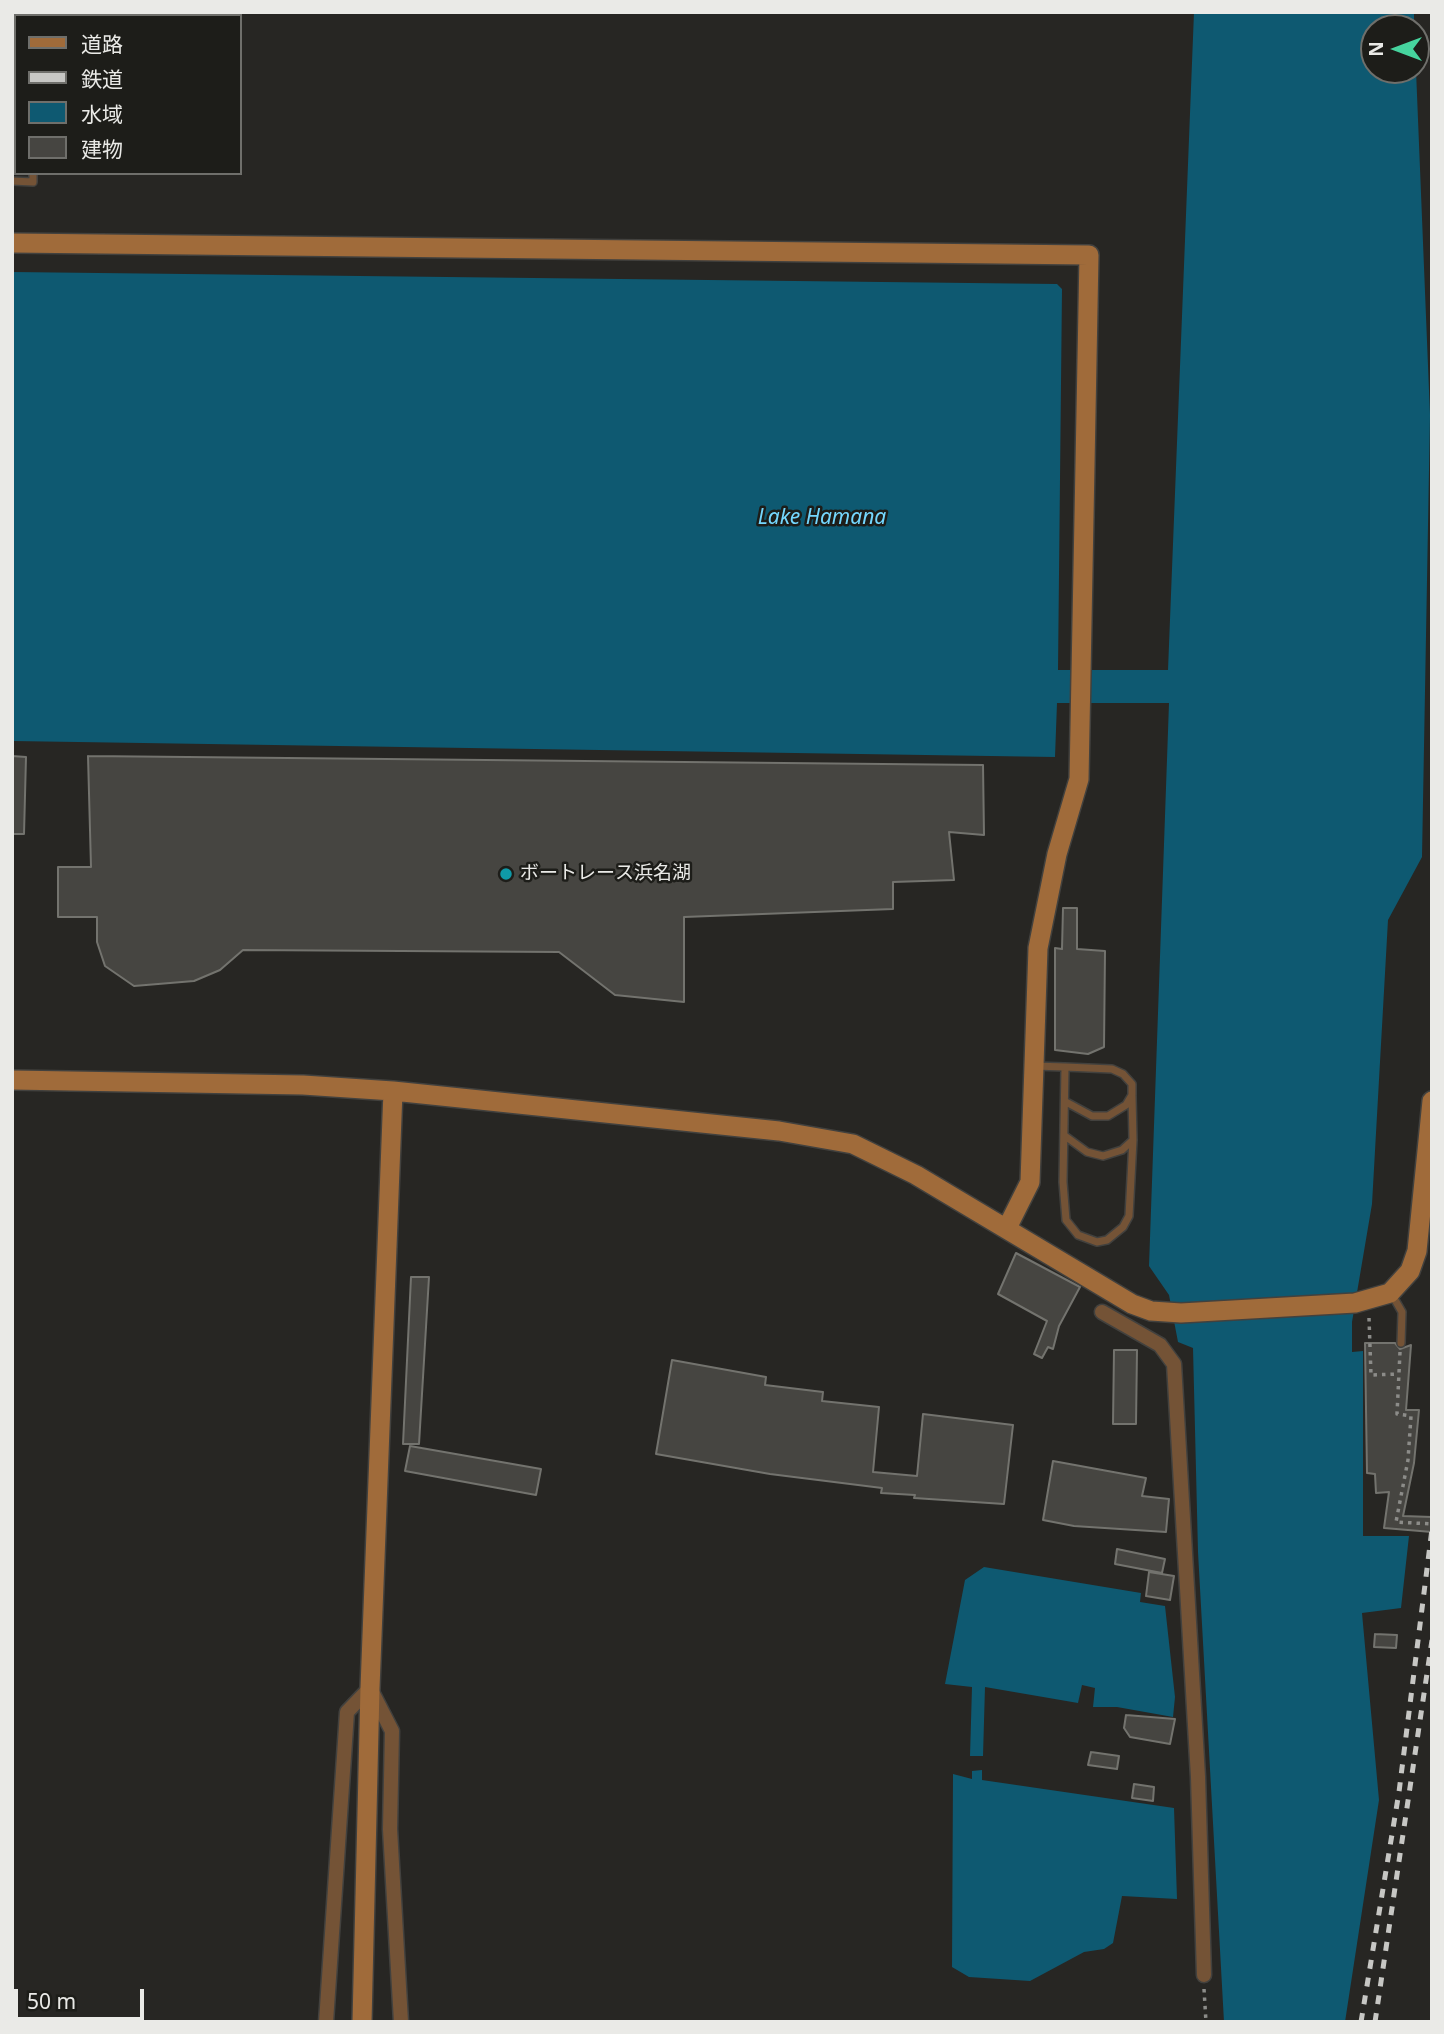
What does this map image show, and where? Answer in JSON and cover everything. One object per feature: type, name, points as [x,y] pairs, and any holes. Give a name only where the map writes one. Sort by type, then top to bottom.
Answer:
[{"type":"street","points":[[12,243],[1089,255],[1079,779],[1057,854],[1038,948],[1030,1182],[1007,1228]]},
{"type":"street","points":[[12,1080],[303,1085],[393,1091],[779,1131],[853,1144],[916,1175],[1132,1304],[1151,1311],[1181,1314],[1358,1308],[1390,1293],[1410,1270],[1417,1251],[1432,1101]]},
{"type":"street","points":[[362,2022],[368,1748],[393,1091]]},
{"type":"street","points":[[1102,1312],[1160,1345],[1174,1364],[1198,1777],[1204,1975]]},
{"type":"street","points":[[326,2022],[347,1712],[370,1688]]},
{"type":"street","points":[[370,1688],[393,1731],[390,1829],[401,2022]]},
{"type":"lane","points":[[12,181],[33,181],[33,175]]},
{"type":"lane","points":[[1033,1066],[1065,1067],[1112,1069],[1123,1074],[1132,1084],[1133,1140],[1129,1216],[1116,1234],[1107,1240],[1097,1242],[1078,1236],[1066,1220],[1065,1067]]},
{"type":"lane","points":[[1066,1102],[1092,1116],[1108,1116],[1119,1111],[1132,1095]]},
{"type":"lane","points":[[1065,1136],[1087,1152],[1103,1156],[1122,1150],[1133,1140]]},
{"type":"lane","points":[[1390,1293],[1402,1312],[1401,1343]]},
{"type":"path","points":[[1358,1308],[1369,1313],[1371,1375],[1398,1374]]},
{"type":"path","points":[[1401,1343],[1397,1414],[1411,1416],[1408,1460],[1396,1522],[1432,1524]]},
{"type":"path","points":[[1204,1975],[1206,2022]]},
{"type":"water","name":"Lake Hamana","points":[[1194,12],[1414,12],[1360,14],[1360,84],[1417,84],[1430,415],[1422,857],[1388,920],[1372,1204],[1352,1322],[1352,1352],[1363,1351],[1363,1536],[1409,1536],[1401,1608],[1362,1613],[1379,1800],[1345,2022],[1224,2022],[1198,1552],[1193,1348],[1178,1342],[1169,1295],[1149,1266],[1169,703],[1057,703],[1055,757],[12,741],[12,272],[1057,284],[1062,289],[1058,670],[1168,670]]},
{"type":"water","points":[[984,1567],[1141,1593],[1140,1602],[1165,1606],[1175,1697],[1173,1717],[1117,1707],[1093,1707],[1095,1688],[1082,1685],[1078,1703],[985,1687],[983,1756],[970,1756],[972,1687],[945,1684],[965,1580]]},
{"type":"water","points":[[982,1770],[982,1780],[1174,1808],[1177,1899],[1122,1896],[1113,1943],[1104,1949],[1084,1952],[1030,1981],[969,1977],[952,1967],[953,1774],[972,1779],[972,1771]]},
{"type":"building","points":[[12,756],[26,757],[24,834],[12,834]]},
{"type":"building","name":"ボートレース浜名湖","points":[[88,756],[983,765],[984,835],[949,832],[954,880],[893,882],[893,909],[684,917],[684,1002],[615,995],[559,952],[243,950],[220,970],[194,981],[134,986],[105,966],[97,942],[97,917],[58,917],[58,867],[91,867]]},
{"type":"building","points":[[1063,908],[1077,908],[1077,949],[1105,951],[1104,1047],[1088,1054],[1055,1050],[1055,948],[1062,949]]},
{"type":"building","points":[[1016,1253],[1080,1287],[1059,1326],[1053,1349],[1048,1347],[1042,1358],[1034,1354],[1047,1321],[998,1294]]},
{"type":"building","points":[[411,1277],[429,1277],[419,1444],[403,1444]]},
{"type":"building","points":[[1365,1343],[1395,1343],[1400,1349],[1411,1345],[1406,1410],[1419,1410],[1414,1463],[1403,1516],[1432,1517],[1432,1532],[1384,1528],[1389,1492],[1376,1493],[1375,1474],[1367,1473]]},
{"type":"building","points":[[1114,1350],[1137,1350],[1136,1424],[1113,1424]]},
{"type":"building","points":[[672,1360],[766,1377],[765,1385],[823,1392],[822,1401],[879,1407],[873,1472],[917,1476],[923,1414],[1013,1425],[1004,1504],[914,1498],[915,1495],[881,1493],[882,1488],[770,1474],[656,1454]]},
{"type":"building","points":[[410,1446],[541,1469],[536,1495],[405,1471]]},
{"type":"building","points":[[1053,1461],[1146,1478],[1142,1496],[1169,1499],[1166,1532],[1074,1526],[1043,1520]]},
{"type":"building","points":[[1117,1549],[1165,1559],[1162,1573],[1115,1564]]},
{"type":"building","points":[[1149,1572],[1174,1576],[1170,1600],[1146,1596]]},
{"type":"building","points":[[1375,1634],[1397,1635],[1396,1648],[1374,1647]]},
{"type":"building","points":[[1126,1715],[1175,1719],[1170,1744],[1130,1737],[1124,1728]]},
{"type":"building","points":[[1091,1752],[1119,1756],[1117,1769],[1088,1765]]},
{"type":"building","points":[[1134,1784],[1154,1787],[1153,1801],[1132,1798]]},
{"type":"railway","points":[[1361,2022],[1399,1792],[1432,1529]]},
{"type":"railway","points":[[1375,2022],[1432,1640]]},
{"type":"place","name":"ボートレース浜名湖","points":[[506,874]]}]
